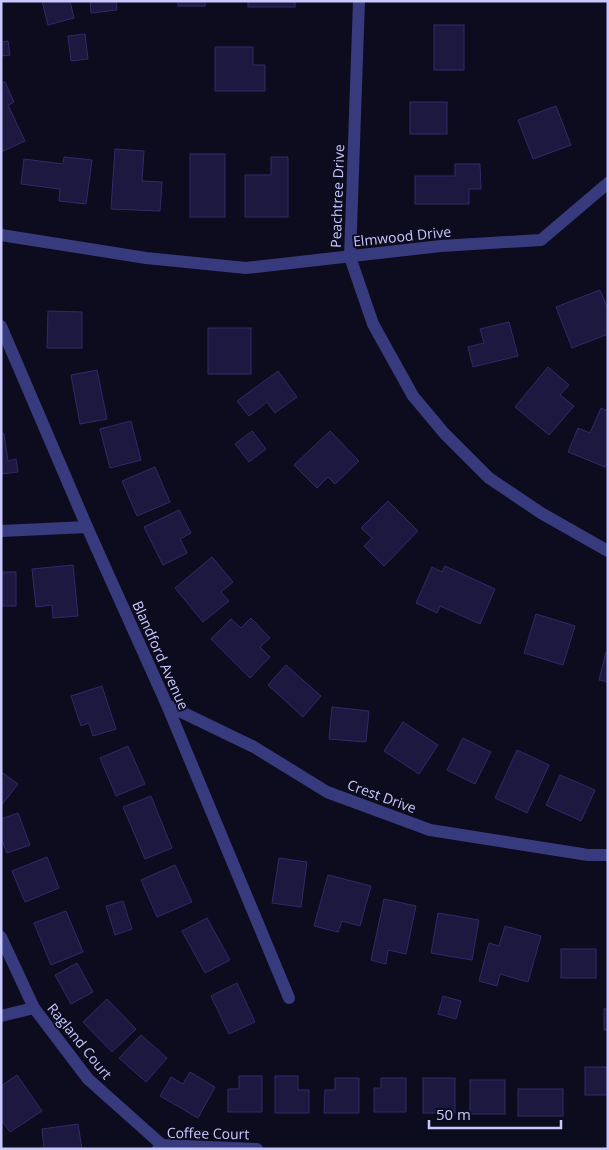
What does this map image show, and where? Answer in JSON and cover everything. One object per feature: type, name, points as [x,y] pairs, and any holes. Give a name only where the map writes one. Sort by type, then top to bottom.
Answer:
[{"type":"street","name":"Peachtree Drive","points":[[359,1],[350,257],[373,324],[413,396],[444,433],[489,478],[541,513],[608,551]]},
{"type":"street","name":"Elmwood Drive","points":[[1,234],[146,258],[246,268],[442,246],[542,240],[608,183]]},
{"type":"street","name":"Blandford Avenue","points":[[1,326],[87,527],[167,705],[290,998]]},
{"type":"street","points":[[1,531],[87,527]]},
{"type":"street","name":"Crest Drive","points":[[167,705],[254,747],[327,792],[430,830],[588,855],[608,855]]},
{"type":"street","name":"Ragland Court","points":[[1,937],[34,1008],[88,1079],[160,1147]]},
{"type":"street","points":[[1,1016],[34,1008]]},
{"type":"street","name":"Coffee Court","points":[[160,1147],[258,1149]]},
{"type":"building","points":[[42,1],[70,1],[74,18],[48,25]]},
{"type":"building","points":[[90,1],[116,1],[117,10],[91,13]]},
{"type":"building","points":[[178,1],[205,1],[205,6],[178,6]]},
{"type":"building","points":[[248,1],[295,1],[295,7],[248,7]]},
{"type":"building","points":[[434,25],[464,25],[464,70],[434,70]]},
{"type":"building","points":[[85,34],[88,59],[71,61],[68,36]]},
{"type":"building","points":[[8,41],[10,55],[1,56],[1,42]]},
{"type":"building","points":[[215,47],[253,47],[253,65],[265,65],[265,91],[215,91]]},
{"type":"building","points":[[5,82],[14,102],[8,105],[25,141],[1,152],[1,83]]},
{"type":"building","points":[[410,102],[447,102],[447,134],[410,134]]},
{"type":"building","points":[[556,106],[571,145],[533,159],[518,120]]},
{"type":"building","points":[[115,149],[144,151],[142,181],[162,182],[160,211],[111,209]]},
{"type":"building","points":[[190,154],[225,154],[225,217],[190,217]]},
{"type":"building","points":[[64,157],[92,160],[86,204],[59,201],[60,189],[21,184],[24,159],[63,164]]},
{"type":"building","points":[[271,157],[288,157],[288,217],[245,217],[245,175],[271,175]]},
{"type":"building","points":[[455,164],[480,164],[481,189],[469,189],[469,204],[415,204],[415,176],[455,176]]},
{"type":"building","points":[[600,290],[608,309],[608,334],[572,348],[556,307]]},
{"type":"building","points":[[48,311],[82,312],[82,348],[47,348]]},
{"type":"building","points":[[509,322],[518,356],[473,367],[468,347],[484,343],[480,329]]},
{"type":"building","points":[[208,328],[251,328],[251,374],[208,374]]},
{"type":"building","points":[[548,367],[569,385],[560,395],[574,406],[549,435],[515,407]]},
{"type":"building","points":[[97,370],[107,419],[80,424],[71,375]]},
{"type":"building","points":[[278,371],[297,397],[275,413],[267,402],[249,416],[237,401]]},
{"type":"building","points":[[601,408],[608,411],[608,461],[605,467],[568,452],[578,428],[590,433]]},
{"type":"building","points":[[131,421],[141,460],[110,468],[100,429]]},
{"type":"building","points":[[252,431],[266,449],[249,462],[235,444]]},
{"type":"building","points":[[330,431],[359,461],[335,484],[328,477],[317,488],[294,465]]},
{"type":"building","points":[[1,434],[4,434],[8,461],[16,459],[18,472],[1,474]]},
{"type":"building","points":[[155,467],[170,502],[137,516],[122,481]]},
{"type":"building","points":[[388,501],[418,531],[384,566],[364,546],[372,538],[361,528]]},
{"type":"building","points":[[179,510],[191,533],[180,539],[187,553],[163,565],[144,527]]},
{"type":"building","points":[[212,557],[233,582],[221,592],[229,601],[203,622],[175,588]]},
{"type":"building","points":[[73,565],[78,616],[53,618],[52,605],[36,607],[32,569]]},
{"type":"building","points":[[445,566],[495,589],[480,624],[440,606],[437,613],[416,603],[432,567],[442,572]]},
{"type":"building","points":[[1,572],[16,572],[16,606],[1,606]]},
{"type":"building","points":[[536,614],[575,626],[563,665],[524,653]]},
{"type":"building","points":[[251,618],[270,638],[260,647],[270,657],[250,678],[211,639],[231,619],[241,628]]},
{"type":"building","points":[[606,652],[608,653],[608,682],[599,680]]},
{"type":"building","points":[[286,665],[321,696],[303,717],[268,685]]},
{"type":"building","points":[[102,686],[116,729],[93,736],[89,723],[81,726],[71,696]]},
{"type":"building","points":[[332,707],[369,711],[366,742],[329,739]]},
{"type":"building","points":[[403,722],[438,745],[419,774],[384,751]]},
{"type":"building","points":[[463,738],[491,752],[475,784],[447,770]]},
{"type":"building","points":[[128,746],[145,784],[116,796],[100,758]]},
{"type":"building","points":[[517,750],[549,765],[527,813],[495,798]]},
{"type":"building","points":[[3,773],[18,784],[1,806],[1,775]]},
{"type":"building","points":[[560,775],[595,790],[581,821],[546,805]]},
{"type":"building","points":[[151,796],[172,848],[145,859],[123,807]]},
{"type":"building","points":[[18,813],[30,845],[7,853],[1,838],[1,819]]},
{"type":"building","points":[[47,857],[59,888],[25,902],[12,871]]},
{"type":"building","points":[[279,858],[307,862],[301,907],[272,903]]},
{"type":"building","points":[[175,865],[192,902],[157,917],[141,880]]},
{"type":"building","points":[[328,875],[371,886],[360,926],[342,921],[338,932],[314,926]]},
{"type":"building","points":[[384,899],[416,906],[406,954],[388,950],[386,964],[371,960]]},
{"type":"building","points":[[123,901],[132,929],[115,935],[106,906]]},
{"type":"building","points":[[66,911],[83,952],[51,965],[34,923]]},
{"type":"building","points":[[438,913],[479,920],[472,960],[431,953]]},
{"type":"building","points":[[207,918],[230,960],[205,973],[182,931]]},
{"type":"building","points":[[505,926],[541,936],[528,982],[500,974],[497,986],[479,981],[489,943],[499,946]]},
{"type":"building","points":[[561,949],[596,949],[596,978],[561,978]]},
{"type":"building","points":[[77,963],[93,992],[71,1004],[55,975]]},
{"type":"building","points":[[237,983],[255,1022],[229,1034],[211,996]]},
{"type":"building","points":[[443,996],[461,1001],[456,1019],[438,1014]]},
{"type":"building","points":[[107,999],[136,1029],[112,1052],[83,1022]]},
{"type":"building","points":[[604,1009],[608,1009],[608,1030],[604,1030]]},
{"type":"building","points":[[141,1035],[167,1058],[146,1082],[119,1058]]},
{"type":"building","points":[[585,1067],[608,1067],[608,1095],[585,1095]]},
{"type":"building","points":[[190,1072],[215,1087],[198,1118],[160,1096],[171,1077],[183,1084]]},
{"type":"building","points":[[17,1075],[42,1111],[10,1132],[1,1120],[1,1086]]},
{"type":"building","points":[[239,1076],[262,1076],[262,1112],[228,1112],[228,1089],[239,1089]]},
{"type":"building","points":[[275,1076],[298,1076],[298,1090],[309,1090],[309,1113],[275,1113]]},
{"type":"building","points":[[335,1078],[359,1078],[359,1113],[324,1113],[325,1090],[335,1090]]},
{"type":"building","points":[[381,1078],[406,1078],[406,1112],[374,1112],[374,1088],[381,1088]]},
{"type":"building","points":[[423,1078],[455,1078],[455,1113],[423,1113]]},
{"type":"building","points":[[470,1080],[505,1080],[505,1114],[470,1114]]},
{"type":"building","points":[[518,1089],[563,1089],[563,1116],[518,1116]]},
{"type":"building","points":[[78,1124],[82,1149],[44,1149],[42,1129]]}]
